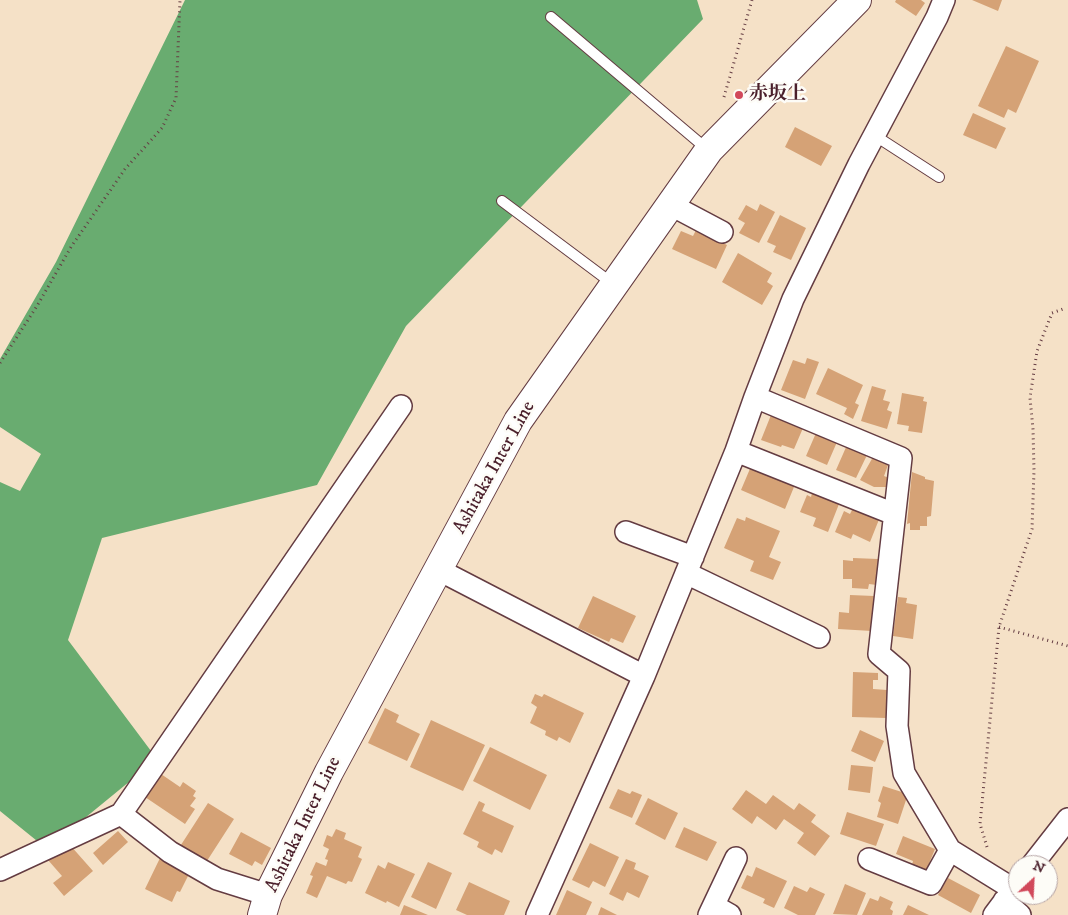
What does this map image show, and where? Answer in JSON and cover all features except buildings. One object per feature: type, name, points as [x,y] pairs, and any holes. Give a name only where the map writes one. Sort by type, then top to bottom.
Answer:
[{"type":"main road","name":"Ashitaka Inter Line","points":[[265,905],[329,772],[518,421],[709,150],[858,0]]},
{"type":"street","points":[[537,915],[644,676],[736,451],[755,396],[793,299],[874,135],[937,17],[944,0]]},
{"type":"street","points":[[671,205],[722,232]]},
{"type":"street","points":[[755,396],[901,458],[879,654],[899,671],[897,726],[904,773],[950,850],[996,878],[1008,898]]},
{"type":"street","points":[[0,870],[121,814],[401,406]]},
{"type":"street","points":[[736,451],[894,514]]},
{"type":"street","points":[[626,532],[690,565],[819,637]]},
{"type":"street","points":[[438,570],[644,676]]},
{"type":"street","points":[[121,814],[170,852],[265,905]]},
{"type":"street","points":[[1040,855],[1068,819]]},
{"type":"street","points":[[869,859],[931,884],[950,850]]},
{"type":"street","points":[[718,912],[736,858]]},
{"type":"lane","points":[[550,17],[709,150]]},
{"type":"lane","points":[[874,135],[939,177]]},
{"type":"lane","points":[[502,201],[614,285]]},
{"type":"path","points":[[0,363],[37,306],[71,247],[125,169],[162,128],[176,98],[180,0]]},
{"type":"path","points":[[722,103],[752,0]]},
{"type":"path","points":[[996,878],[980,824],[999,627],[1032,529],[1034,471],[1030,398],[1037,351],[1052,313],[1063,309]]},
{"type":"path","points":[[999,627],[1068,646]]},
{"type":"green space","points":[[185,0],[697,0],[703,19],[406,326],[317,485],[102,538],[68,640],[157,759],[47,849],[0,811],[0,482],[20,491],[41,454],[0,427],[0,359],[56,262]]},
{"type":"place","name":"赤坂上","points":[[739,95]]}]
